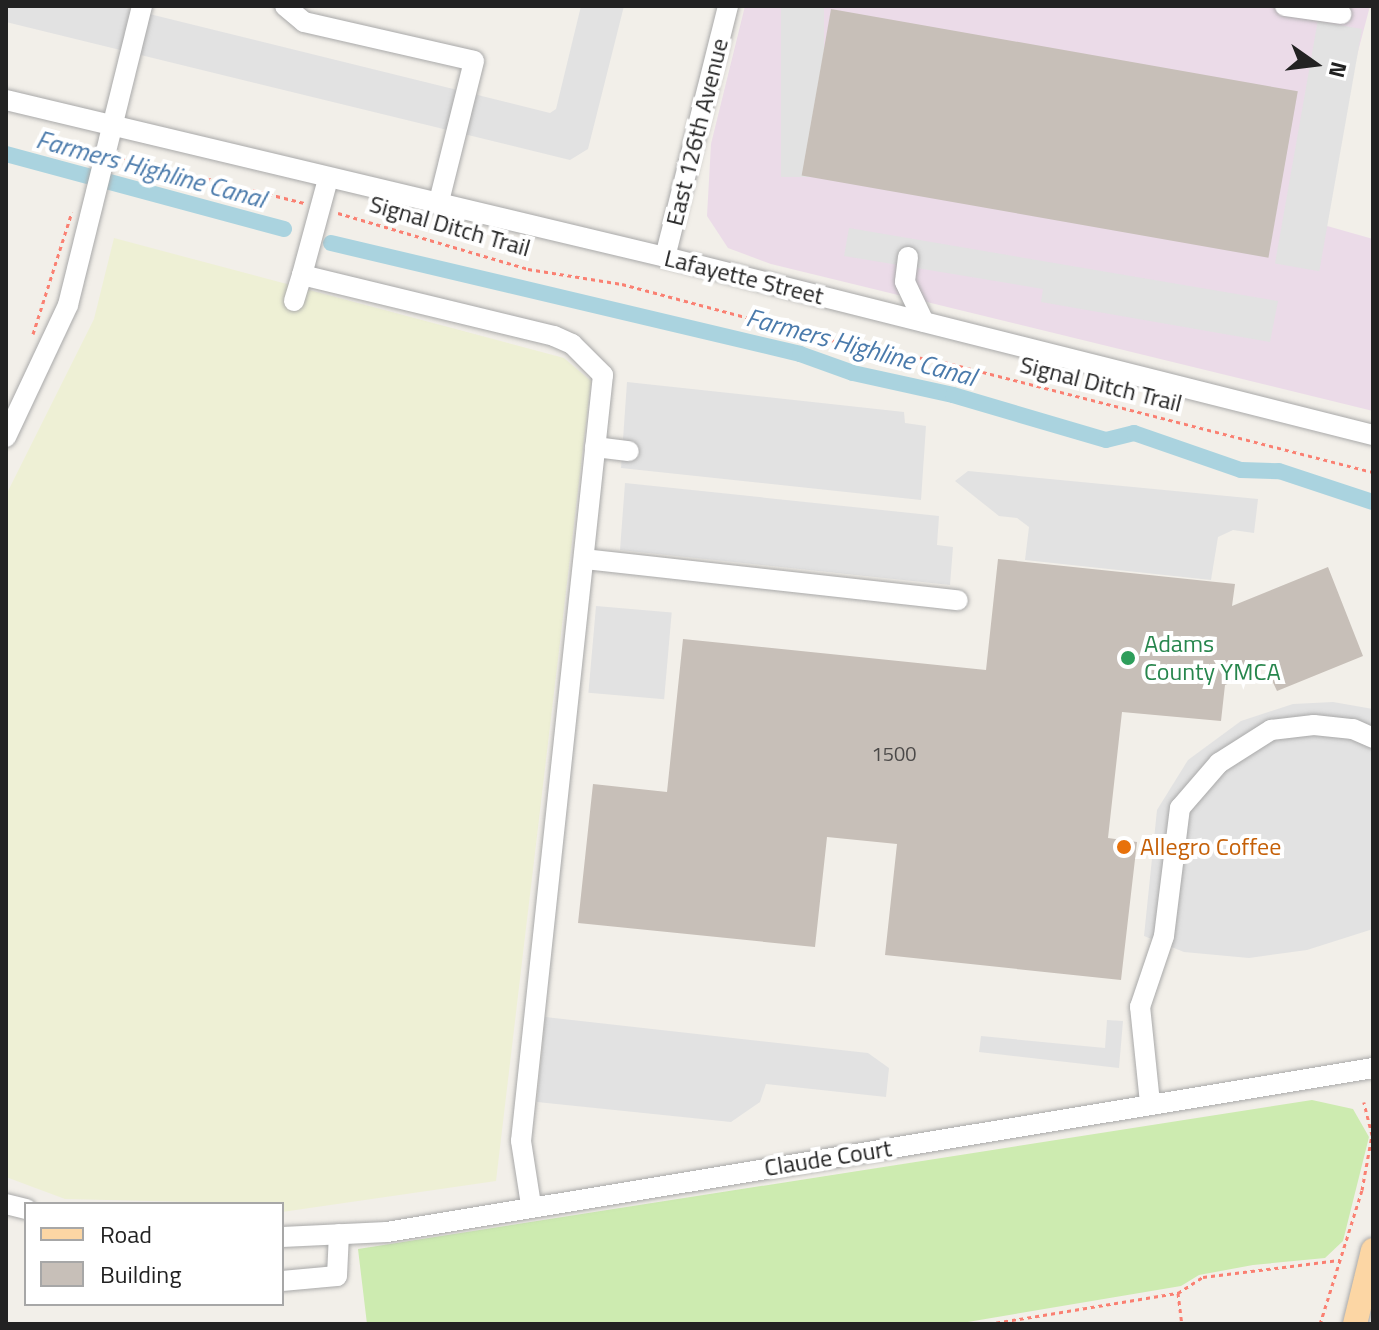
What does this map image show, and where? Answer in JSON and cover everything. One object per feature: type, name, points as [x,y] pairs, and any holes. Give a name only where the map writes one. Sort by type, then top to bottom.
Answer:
[{"type":"main road","points":[[1355,1324],[1373,1250]]},
{"type":"street","points":[[6,437],[68,305],[142,6]]},
{"type":"street","name":"East 126th Avenue","points":[[665,257],[728,6]]},
{"type":"street","points":[[1285,6],[1341,14]]},
{"type":"street","points":[[290,8],[304,22],[474,61],[438,205]]},
{"type":"street","name":"Lafayette Street","points":[[6,100],[665,257],[1373,435]]},
{"type":"street","points":[[294,301],[328,179]]},
{"type":"street","points":[[908,257],[905,282],[924,322]]},
{"type":"street","points":[[302,275],[572,344],[603,375],[521,1141],[531,1205]]},
{"type":"street","points":[[879,311],[905,282]]},
{"type":"street","points":[[595,447],[629,451]]},
{"type":"street","points":[[584,559],[958,600]]},
{"type":"street","points":[[1150,1103],[1140,1007],[1164,936],[1180,808],[1219,763],[1271,730],[1314,725],[1353,729],[1373,738]]},
{"type":"street","name":"Claude Court","points":[[284,1237],[387,1232],[531,1205],[1373,1068]]},
{"type":"street","points":[[284,1281],[337,1276],[339,1234]]},
{"type":"path","name":"Signal Ditch Trail","points":[[123,158],[320,207],[528,269],[622,284],[872,351],[936,360],[1373,472]]},
{"type":"path","points":[[31,339],[77,201]]},
{"type":"path","points":[[1320,1324],[1357,1212],[1372,1135],[1364,1102]]},
{"type":"path","points":[[988,1324],[1178,1293],[1203,1277],[1339,1260]]},
{"type":"path","points":[[1178,1293],[1182,1324]]},
{"type":"shaded area","points":[[6,6],[117,6],[550,113],[556,109],[581,6],[624,6],[588,149],[570,160],[6,22]]},
{"type":"shaded area","points":[[745,6],[1370,6],[1313,222],[1373,239],[1373,411],[771,264],[728,248],[707,216],[711,144]]},
{"type":"shaded area","points":[[781,6],[824,6],[824,177],[781,177]]},
{"type":"shaded area","points":[[1318,21],[1362,29],[1319,271],[1275,263]]},
{"type":"shaded area","points":[[849,228],[1278,301],[1270,342],[1041,302],[1043,289],[844,256]]},
{"type":"shaded area","points":[[627,382],[904,412],[905,423],[926,426],[921,500],[621,468]]},
{"type":"shaded area","points":[[968,471],[1258,499],[1254,533],[1233,530],[1218,537],[1211,580],[1025,560],[1029,527],[1017,518],[999,516],[955,481]]},
{"type":"shaded area","points":[[625,483],[939,516],[937,545],[953,547],[950,585],[620,550]]},
{"type":"shaded area","points":[[596,606],[672,613],[664,699],[588,693]]},
{"type":"shaded area","points":[[1333,702],[1373,709],[1373,929],[1307,950],[1249,958],[1184,952],[1144,936],[1157,810],[1188,760],[1241,721],[1293,704]]},
{"type":"shaded area","points":[[545,1017],[868,1053],[889,1068],[886,1097],[766,1084],[760,1102],[731,1122],[537,1102]]},
{"type":"shaded area","points":[[1107,1020],[1123,1021],[1119,1068],[979,1052],[981,1036],[1105,1048]]},
{"type":"green space","points":[[114,238],[564,358],[591,381],[496,1181],[284,1212],[284,1202],[65,1199],[6,1177],[6,495],[94,319]]},
{"type":"green space","points":[[1312,1100],[1353,1109],[1369,1137],[1343,1241],[1325,1258],[1253,1265],[1199,1275],[1181,1286],[956,1324],[367,1324],[358,1249]]},
{"type":"building","points":[[831,9],[1298,91],[1268,258],[802,175]]},
{"type":"building","points":[[998,559],[1235,584],[1232,606],[1328,567],[1363,656],[1277,691],[1266,668],[1225,685],[1221,721],[1122,712],[1108,838],[1137,842],[1121,980],[885,955],[897,844],[827,837],[815,947],[578,923],[593,784],[667,792],[683,639],[986,670]]},
{"type":"waterway","name":"Farmers Highline Canal","points":[[6,154],[284,229]]},
{"type":"waterway","name":"Farmers Highline Canal","points":[[331,243],[800,354],[853,373],[953,395],[1106,440],[1134,433],[1241,470],[1279,471],[1373,502]]},
{"type":"place","name":"Adams County YMCA","points":[[1128,658]]},
{"type":"place","name":"Allegro Coffee","points":[[1124,847]]}]
